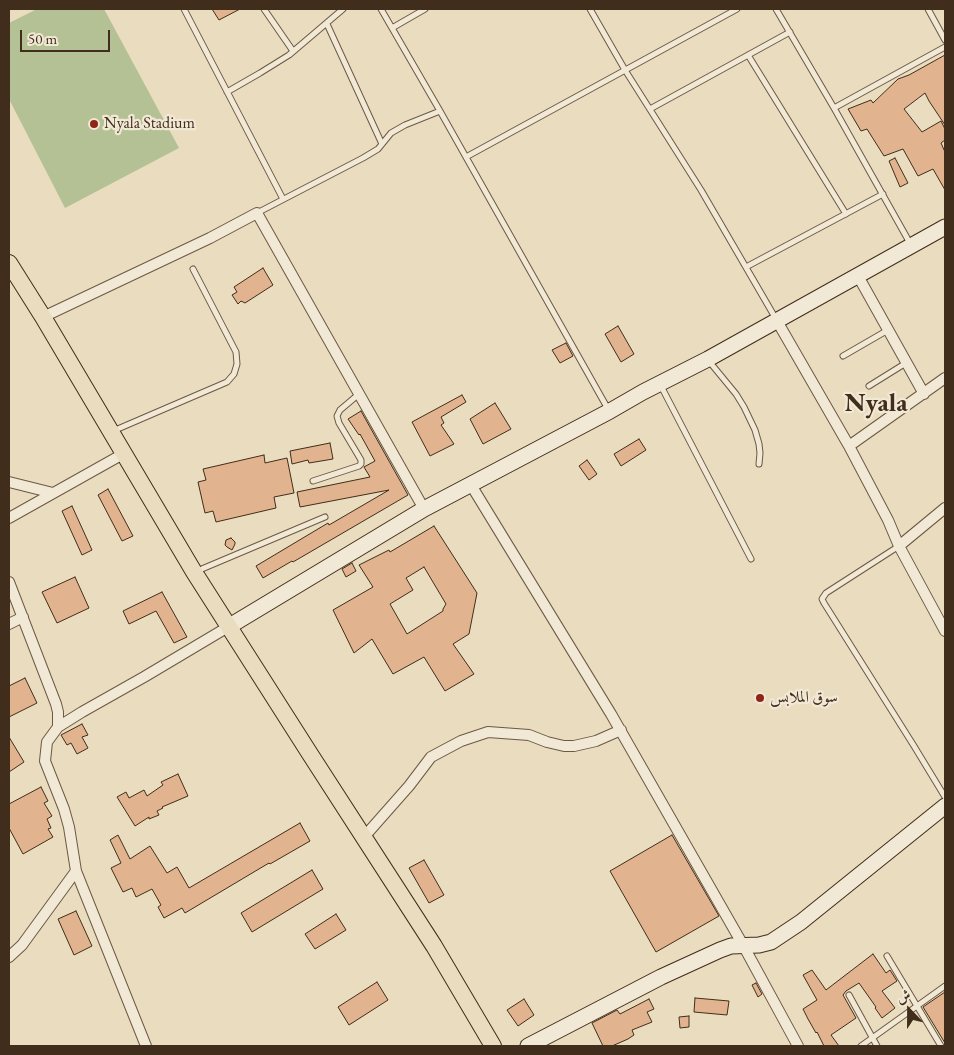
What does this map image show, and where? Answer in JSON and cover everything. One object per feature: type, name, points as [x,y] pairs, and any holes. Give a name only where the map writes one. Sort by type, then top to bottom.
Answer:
[{"type":"main road","points":[[228,627],[424,509],[708,359],[945,227]]},
{"type":"main road","points":[[9,262],[194,572],[434,946],[493,1046]]},
{"type":"main road","points":[[528,1046],[720,950],[731,946],[759,945],[771,942],[844,888],[945,806]]},
{"type":"street","points":[[43,317],[210,238],[257,213],[424,509]]},
{"type":"street","points":[[858,276],[924,394]]},
{"type":"street","points":[[777,321],[849,446],[888,520],[899,546],[945,631]]},
{"type":"street","points":[[849,446],[945,378]]},
{"type":"street","points":[[9,518],[123,454]]},
{"type":"street","points":[[9,482],[53,493]]},
{"type":"street","points":[[471,485],[621,730],[798,1046]]},
{"type":"street","points":[[899,546],[945,508]]},
{"type":"street","points":[[9,582],[56,704],[58,727]]},
{"type":"street","points":[[9,624],[22,617]]},
{"type":"street","points":[[146,1046],[76,872],[69,827],[64,809],[45,761],[47,742],[58,727],[228,627]]},
{"type":"street","points":[[364,837],[409,786],[431,757],[461,741],[488,732],[529,735],[547,742],[574,746],[596,741],[621,730]]},
{"type":"street","points":[[9,957],[22,945],[76,872]]},
{"type":"lane","points":[[184,9],[283,199]]},
{"type":"lane","points":[[264,9],[293,51]]},
{"type":"lane","points":[[227,92],[260,74],[293,51],[343,9]]},
{"type":"lane","points":[[381,9],[610,411]]},
{"type":"lane","points":[[392,28],[425,9]]},
{"type":"lane","points":[[590,9],[625,70],[701,190],[777,321]]},
{"type":"lane","points":[[466,157],[737,9]]},
{"type":"lane","points":[[776,9],[912,246]]},
{"type":"lane","points":[[928,9],[945,40]]},
{"type":"lane","points":[[326,24],[382,144]]},
{"type":"lane","points":[[650,109],[790,32]]},
{"type":"lane","points":[[834,108],[945,47]]},
{"type":"lane","points":[[748,55],[846,214]]},
{"type":"lane","points":[[257,213],[363,158],[378,148],[391,133],[405,125],[440,111]]},
{"type":"lane","points":[[746,267],[883,194]]},
{"type":"lane","points":[[110,432],[227,382],[234,374],[237,364],[236,352],[193,269]]},
{"type":"lane","points":[[844,356],[888,330]]},
{"type":"lane","points":[[708,359],[744,407],[755,430],[759,444],[759,464]]},
{"type":"lane","points":[[869,386],[906,363]]},
{"type":"lane","points":[[659,384],[751,558]]},
{"type":"lane","points":[[313,481],[361,464],[361,460],[339,423],[337,416],[340,410],[359,394]]},
{"type":"lane","points":[[194,572],[325,517]]},
{"type":"lane","points":[[899,546],[826,593],[822,599],[945,797]]},
{"type":"lane","points":[[886,956],[941,1046]]},
{"type":"lane","points":[[861,1046],[945,986]]},
{"type":"lane","points":[[849,995],[878,1046]]},
{"type":"green space","name":"Nyala Stadium","points":[[37,9],[104,9],[179,148],[65,208],[9,99],[9,23]]},
{"type":"building","points":[[212,9],[240,9],[219,20]]},
{"type":"building","points":[[945,55],[945,125],[925,93],[904,109],[922,132],[941,121],[945,129],[945,140],[941,143],[945,152],[945,190],[933,169],[918,176],[903,149],[884,156],[867,129],[861,131],[848,109],[871,100],[873,103],[898,79]]},
{"type":"building","points":[[895,158],[908,183],[900,187],[889,161]]},
{"type":"building","points":[[263,268],[273,285],[245,303],[241,301],[238,304],[232,295],[237,292],[234,287]]},
{"type":"building","points":[[618,326],[634,354],[621,362],[605,334]]},
{"type":"building","points":[[566,343],[573,356],[560,363],[552,350]]},
{"type":"building","points":[[462,395],[466,402],[441,417],[444,423],[441,425],[454,444],[430,456],[412,422]]},
{"type":"building","points":[[495,403],[511,429],[483,444],[470,419]]},
{"type":"building","points":[[361,411],[408,495],[263,578],[256,566],[328,523],[329,525],[389,490],[300,507],[297,492],[370,477],[364,467],[375,461],[360,434],[348,419]]},
{"type":"building","points":[[639,439],[646,450],[621,466],[614,454]]},
{"type":"building","points":[[330,443],[333,459],[309,463],[308,460],[292,464],[290,451]]},
{"type":"building","points":[[264,455],[265,463],[287,458],[294,493],[274,497],[276,508],[216,522],[213,511],[205,513],[198,482],[206,480],[203,469]]},
{"type":"building","points":[[587,460],[597,474],[589,480],[579,466]]},
{"type":"building","points":[[108,489],[133,536],[122,541],[98,495]]},
{"type":"building","points":[[72,506],[92,550],[82,555],[62,511]]},
{"type":"building","points":[[434,526],[477,593],[469,634],[453,644],[474,674],[445,691],[424,657],[393,674],[372,639],[354,653],[333,610],[373,587],[359,565],[389,550],[390,552]],"holes":[[[424,567],[446,604],[443,611],[407,634],[390,604],[413,590],[406,578]]]},
{"type":"building","points":[[231,538],[235,542],[232,550],[225,545],[226,540]]},
{"type":"building","points":[[352,563],[356,571],[346,577],[342,569]]},
{"type":"building","points":[[75,577],[89,608],[57,623],[42,592]]},
{"type":"building","points":[[162,592],[187,637],[174,643],[156,611],[129,624],[123,611]]},
{"type":"building","points":[[25,678],[37,703],[9,717],[9,686]]},
{"type":"building","points":[[82,724],[88,735],[82,737],[88,748],[77,754],[71,743],[67,745],[61,735]]},
{"type":"building","points":[[9,737],[24,762],[9,772]]},
{"type":"building","points":[[178,774],[188,796],[162,807],[157,811],[159,815],[149,819],[149,817],[135,826],[117,797],[126,792],[129,798],[144,790],[147,796],[163,785],[161,782]]},
{"type":"building","points":[[41,787],[48,801],[44,803],[52,816],[47,819],[51,828],[48,829],[53,837],[23,854],[9,828],[9,804]]},
{"type":"building","points":[[300,823],[310,841],[185,913],[182,908],[164,918],[158,907],[161,905],[152,889],[136,897],[132,888],[123,892],[111,868],[121,863],[110,840],[118,835],[130,859],[150,846],[167,873],[177,867],[189,888]]},
{"type":"building","points":[[672,835],[719,916],[656,952],[610,871]]},
{"type":"building","points":[[424,860],[444,895],[429,903],[409,868]]},
{"type":"building","points":[[312,870],[323,889],[252,932],[241,913]]},
{"type":"building","points":[[76,911],[92,946],[74,955],[58,919]]},
{"type":"building","points":[[336,914],[346,930],[315,949],[305,934]]},
{"type":"building","points":[[873,954],[886,973],[890,970],[897,981],[882,991],[895,1008],[882,1018],[859,983],[843,995],[856,1018],[831,1035],[839,1046],[824,1046],[803,1009],[817,1000],[803,975],[812,970],[826,990]]},
{"type":"building","points":[[377,982],[388,1000],[349,1025],[338,1007]]},
{"type":"building","points":[[756,983],[762,994],[758,997],[752,985]]},
{"type":"building","points":[[945,992],[945,1043],[923,1007]]},
{"type":"building","points":[[695,998],[729,1001],[727,1015],[694,1012]]},
{"type":"building","points":[[524,999],[534,1015],[518,1026],[507,1010]]},
{"type":"building","points":[[649,999],[654,1009],[647,1012],[652,1022],[632,1030],[634,1035],[628,1039],[612,1046],[603,1046],[592,1023],[617,1010],[620,1014]]},
{"type":"building","points":[[689,1016],[689,1027],[680,1028],[679,1017]]},
{"type":"place","name":"Nyala Stadium","points":[[94,124]]},
{"type":"place","name":"سوق الملابس","points":[[760,698]]},
{"type":"district","name":"Nyala","points":[[876,404]]}]
